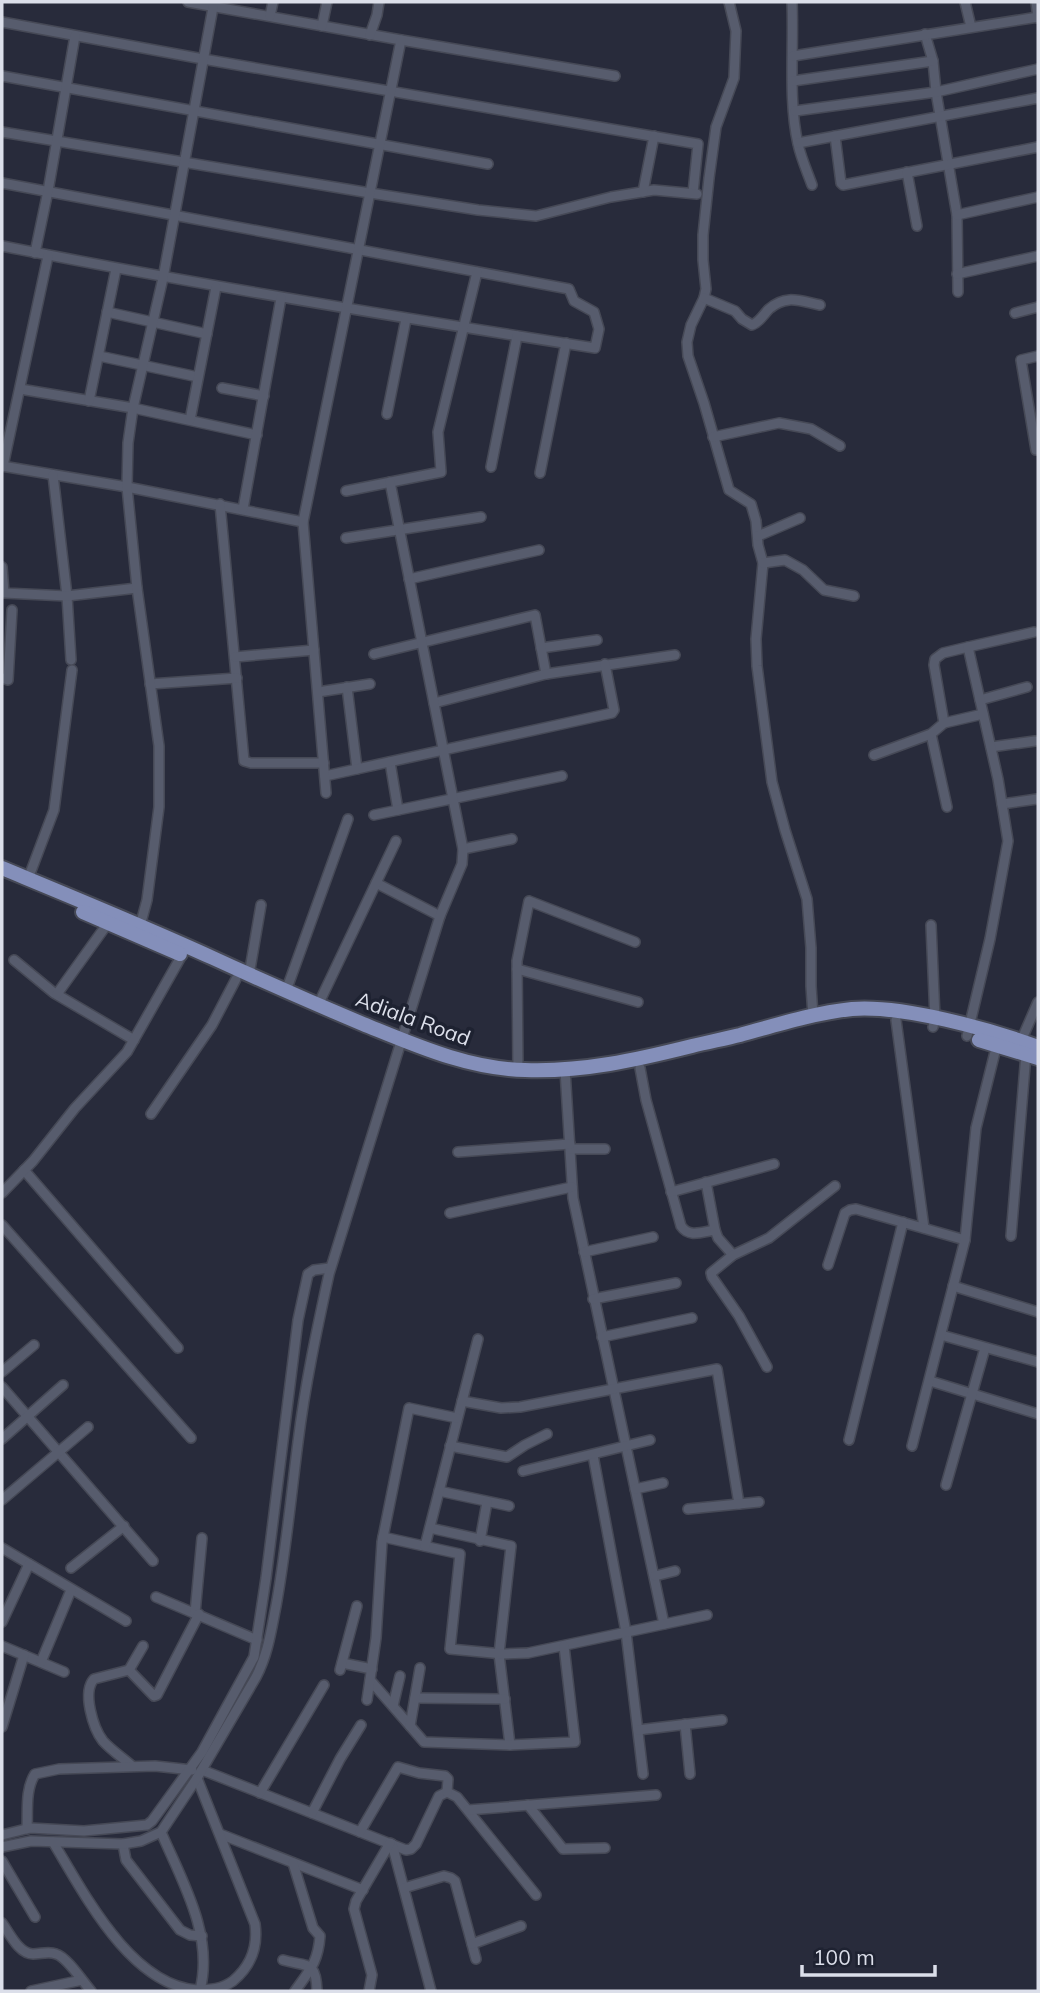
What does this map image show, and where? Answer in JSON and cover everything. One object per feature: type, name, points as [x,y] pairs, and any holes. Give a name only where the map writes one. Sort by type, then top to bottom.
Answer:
[{"type":"main road","name":"Adiala Road","points":[[2,868],[140,926],[243,977],[401,1043],[492,1067],[565,1074],[638,1060],[813,1016],[852,1009],[872,1009],[934,1023],[1031,1050]]},
{"type":"main road","name":"Adiala Road","points":[[2,878],[182,955],[286,991],[435,1061],[491,1074],[522,1078],[640,1068],[812,1023],[874,1016],[934,1023]]},
{"type":"main road","name":"Adiala Road","points":[[969,1032],[997,1044],[1031,1050]]},
{"type":"street","points":[[188,2],[214,4],[321,26],[615,76]]},
{"type":"street","points":[[270,16],[273,2]]},
{"type":"street","points":[[321,26],[327,2]]},
{"type":"street","points":[[370,34],[379,2]]},
{"type":"street","points":[[729,2],[736,31],[734,78],[716,127],[703,235],[706,289],[691,324],[687,342],[688,356],[729,490],[751,504],[756,521],[763,563],[756,639],[757,666],[772,782],[807,899],[813,1016]]},
{"type":"street","points":[[792,2],[793,81],[798,144],[811,185]]},
{"type":"street","points":[[965,2],[971,27]]},
{"type":"street","points":[[793,56],[1038,18],[1035,2]]},
{"type":"street","points":[[140,926],[147,900],[159,807],[159,746],[137,588],[127,486],[128,443],[133,408],[163,278],[214,4]]},
{"type":"street","points":[[2,22],[203,60],[698,144],[693,193]]},
{"type":"street","points":[[925,34],[933,61],[957,215],[958,292]]},
{"type":"street","points":[[35,253],[75,36]]},
{"type":"street","points":[[326,793],[303,522],[401,40]]},
{"type":"street","points":[[793,81],[933,61]]},
{"type":"street","points":[[795,111],[936,92],[1038,69]]},
{"type":"street","points":[[2,76],[488,164]]},
{"type":"street","points":[[798,144],[1038,98]]},
{"type":"street","points":[[2,132],[478,210],[536,216],[611,197],[654,190],[708,195]]},
{"type":"street","points":[[643,192],[654,136]]},
{"type":"street","points":[[835,136],[843,185],[1038,147]]},
{"type":"street","points":[[907,172],[918,226]]},
{"type":"street","points":[[2,183],[569,289],[574,301],[594,312],[599,329],[595,348],[566,344],[346,310],[2,246]]},
{"type":"street","points":[[957,215],[1038,197]]},
{"type":"street","points":[[48,256],[2,466],[127,486],[303,522]]},
{"type":"street","points":[[957,274],[1038,256]]},
{"type":"street","points":[[89,401],[116,269]]},
{"type":"street","points":[[346,491],[441,472],[438,432],[477,272]]},
{"type":"street","points":[[190,420],[216,287]]},
{"type":"street","points":[[243,509],[281,298]]},
{"type":"street","points":[[704,298],[736,311],[752,325],[779,302],[789,299],[820,304]]},
{"type":"street","points":[[1015,313],[1038,307]]},
{"type":"street","points":[[107,312],[207,334]]},
{"type":"street","points":[[387,414],[406,319]]},
{"type":"street","points":[[491,467],[517,336]]},
{"type":"street","points":[[541,473],[566,344]]},
{"type":"street","points":[[99,356],[198,377]]},
{"type":"street","points":[[1038,356],[1021,360],[1034,406],[1038,450]]},
{"type":"street","points":[[222,388],[264,396]]},
{"type":"street","points":[[20,389],[133,408],[257,435]]},
{"type":"street","points":[[713,437],[779,424],[811,429],[839,446]]},
{"type":"street","points":[[28,878],[54,810],[72,665],[53,475]]},
{"type":"street","points":[[2,1847],[31,1841],[122,1844],[141,1841],[161,1832],[200,1774],[264,1662],[281,1580],[298,1440],[330,1269],[440,916],[462,864],[463,849],[390,482]]},
{"type":"street","points":[[220,504],[244,761],[324,763]]},
{"type":"street","points":[[346,538],[481,517]]},
{"type":"street","points":[[758,536],[800,518]]},
{"type":"street","points":[[409,579],[539,550]]},
{"type":"street","points":[[763,563],[785,560],[803,570],[824,590],[854,596]]},
{"type":"street","points":[[2,567],[4,593],[67,596],[137,588]]},
{"type":"street","points":[[2,678],[8,680],[12,610]]},
{"type":"street","points":[[374,654],[535,615],[546,674]]},
{"type":"street","points":[[944,723],[935,659],[943,653],[1034,632]]},
{"type":"street","points":[[541,648],[597,640]]},
{"type":"street","points":[[968,647],[991,747],[1008,841],[969,1032]]},
{"type":"street","points":[[234,657],[314,650]]},
{"type":"street","points":[[434,703],[546,674],[675,654]]},
{"type":"street","points":[[325,776],[612,713],[614,710],[606,664]]},
{"type":"street","points":[[150,684],[237,678]]},
{"type":"street","points":[[318,692],[370,684]]},
{"type":"street","points":[[347,687],[357,769]]},
{"type":"street","points":[[980,700],[1027,687]]},
{"type":"street","points":[[874,755],[931,734],[944,723],[984,714]]},
{"type":"street","points":[[931,734],[947,807]]},
{"type":"street","points":[[991,747],[1035,741]]},
{"type":"street","points":[[390,762],[398,810]]},
{"type":"street","points":[[374,815],[562,776]]},
{"type":"street","points":[[1002,804],[1037,799]]},
{"type":"street","points":[[286,991],[348,819]]},
{"type":"street","points":[[463,849],[512,839]]},
{"type":"street","points":[[318,1005],[396,841]]},
{"type":"street","points":[[376,883],[440,916]]},
{"type":"street","points":[[518,1070],[517,969],[529,901],[635,943]]},
{"type":"street","points":[[151,1114],[243,977],[261,905]]},
{"type":"street","points":[[57,994],[108,923]]},
{"type":"street","points":[[931,925],[934,1023]]},
{"type":"street","points":[[2,1193],[127,1052],[182,955]]},
{"type":"street","points":[[14,960],[57,994],[134,1040]]},
{"type":"street","points":[[517,969],[638,1002]]},
{"type":"street","points":[[1011,1236],[1038,1002]]},
{"type":"street","points":[[896,1020],[923,1228]]},
{"type":"street","points":[[912,1446],[965,1240],[976,1128],[997,1044]]},
{"type":"street","points":[[640,1068],[646,1100],[681,1226],[685,1232],[691,1234],[715,1230]]},
{"type":"street","points":[[565,1074],[573,1198],[664,1624]]},
{"type":"street","points":[[458,1152],[570,1147],[605,1149]]},
{"type":"street","points":[[671,1192],[774,1164]]},
{"type":"street","points":[[24,1170],[178,1348]]},
{"type":"street","points":[[706,1182],[715,1230],[718,1238],[733,1255]]},
{"type":"street","points":[[767,1367],[739,1315],[711,1273],[733,1255],[769,1238],[835,1186]]},
{"type":"street","points":[[450,1213],[572,1187]]},
{"type":"street","points":[[828,1265],[845,1213],[850,1210],[856,1209],[965,1240]]},
{"type":"street","points":[[849,1440],[903,1222]]},
{"type":"street","points":[[2,1225],[191,1438]]},
{"type":"street","points":[[584,1252],[653,1237]]},
{"type":"street","points":[[2,1835],[27,1829],[83,1831],[147,1825],[202,1752],[254,1657],[298,1320],[309,1273],[314,1269],[330,1269]]},
{"type":"street","points":[[593,1299],[676,1283]]},
{"type":"street","points":[[953,1286],[1038,1312]]},
{"type":"street","points":[[602,1338],[692,1318]]},
{"type":"street","points":[[941,1335],[1038,1362]]},
{"type":"street","points":[[425,1546],[478,1339]]},
{"type":"street","points":[[2,1372],[34,1345]]},
{"type":"street","points":[[946,1485],[985,1348]]},
{"type":"street","points":[[462,1401],[501,1408],[520,1407],[717,1369],[740,1504]]},
{"type":"street","points":[[930,1381],[1038,1414]]},
{"type":"street","points":[[2,1439],[63,1385]]},
{"type":"street","points":[[2,1387],[153,1561]]},
{"type":"street","points":[[367,1700],[383,1537],[409,1408],[457,1418]]},
{"type":"street","points":[[2,1500],[88,1427]]},
{"type":"street","points":[[450,1446],[508,1457],[547,1434]]},
{"type":"street","points":[[523,1471],[650,1440]]},
{"type":"street","points":[[593,1455],[626,1632],[643,1774]]},
{"type":"street","points":[[635,1489],[663,1483]]},
{"type":"street","points":[[439,1491],[509,1507]]},
{"type":"street","points":[[480,1541],[487,1502]]},
{"type":"street","points":[[688,1509],[759,1502]]},
{"type":"street","points":[[71,1568],[124,1527]]},
{"type":"street","points":[[430,1528],[511,1546],[499,1654],[510,1745]]},
{"type":"street","points":[[383,1537],[460,1554],[450,1649],[499,1654],[527,1653],[707,1615]]},
{"type":"street","points":[[129,1670],[154,1696],[157,1695],[197,1613],[202,1538]]},
{"type":"street","points":[[2,1548],[126,1621]]},
{"type":"street","points":[[2,1622],[29,1564]]},
{"type":"street","points":[[655,1576],[675,1572]]},
{"type":"street","points":[[41,1662],[71,1590]]},
{"type":"street","points":[[156,1597],[257,1640]]},
{"type":"street","points":[[357,1606],[341,1666],[372,1669]]},
{"type":"street","points":[[2,1646],[64,1672]]},
{"type":"street","points":[[132,1766],[104,1742],[96,1729],[89,1687],[94,1679],[129,1670],[143,1646]]},
{"type":"street","points":[[370,1680],[424,1742],[510,1745],[575,1742],[564,1646]]},
{"type":"street","points":[[2,1727],[23,1655]]},
{"type":"street","points":[[410,1726],[420,1668]]},
{"type":"street","points":[[393,1706],[400,1676]]},
{"type":"street","points":[[260,1793],[324,1685]]},
{"type":"street","points":[[415,1698],[505,1699]]},
{"type":"street","points":[[638,1730],[722,1720]]},
{"type":"street","points":[[685,1724],[690,1774]]},
{"type":"street","points":[[312,1813],[361,1725]]},
{"type":"street","points":[[27,1829],[30,1782],[35,1774],[59,1769],[132,1766],[190,1769],[260,1793],[406,1850],[416,1844],[439,1796],[447,1792]]},
{"type":"street","points":[[360,1832],[398,1767],[445,1776],[448,1779],[447,1792]]},
{"type":"street","points":[[53,1842],[98,1916],[137,1962],[173,1988],[219,1988],[237,1977],[251,1959],[257,1935],[200,1774]]},
{"type":"street","points":[[447,1792],[457,1797],[536,1895]]},
{"type":"street","points":[[468,1810],[656,1795]]},
{"type":"street","points":[[528,1805],[563,1849],[605,1848]]},
{"type":"street","points":[[161,1832],[196,1915],[202,1936],[204,1974],[200,1990]]},
{"type":"street","points":[[220,1834],[363,1890]]},
{"type":"street","points":[[122,1844],[126,1860],[180,1930],[190,1935],[202,1936]]},
{"type":"street","points":[[391,1844],[431,1991]]},
{"type":"street","points":[[369,1991],[372,1975],[354,1909],[391,1844]]},
{"type":"street","points":[[2,1861],[34,1917]]},
{"type":"street","points":[[293,1863],[313,1928],[320,1936],[313,1969],[295,1991]]},
{"type":"street","points":[[404,1888],[444,1876],[455,1881],[476,1959]]},
{"type":"street","points":[[2,1923],[22,1950],[30,1954],[57,1954],[91,1991]]},
{"type":"street","points":[[472,1944],[521,1926]]},
{"type":"street","points":[[283,1960],[313,1969],[317,1991]]},
{"type":"street","points":[[31,1991],[51,1989],[82,1980]]}]
